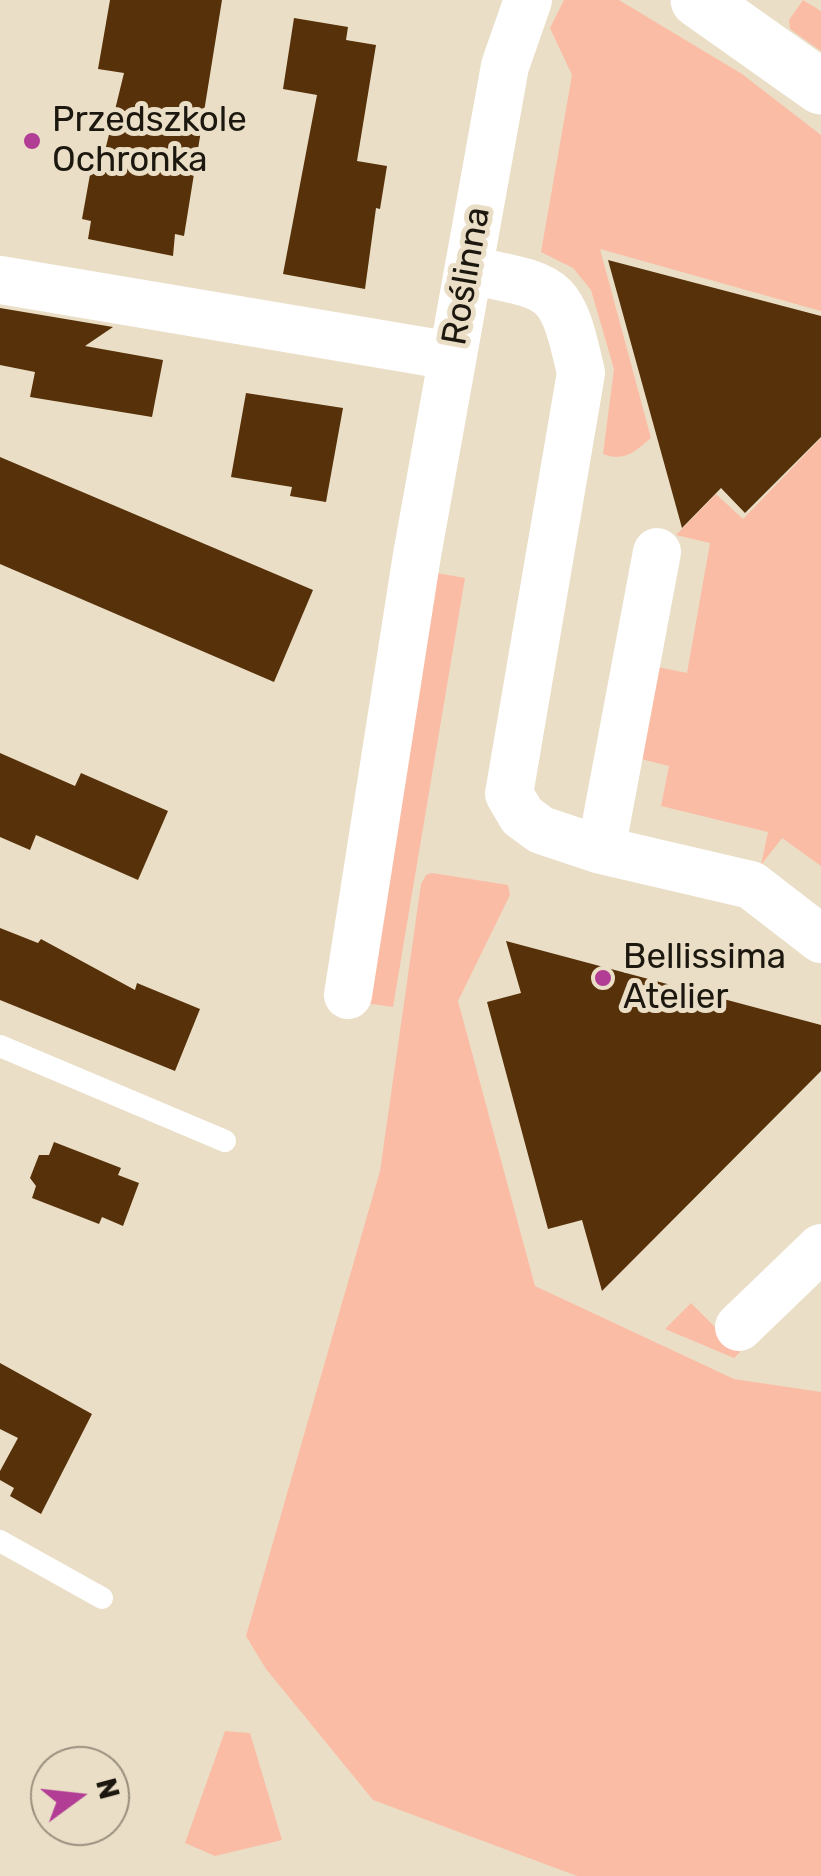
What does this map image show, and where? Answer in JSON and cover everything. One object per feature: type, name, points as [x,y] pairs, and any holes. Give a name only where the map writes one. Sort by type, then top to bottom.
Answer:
[{"type":"street","name":"Roślinna","points":[[348,996],[452,356],[505,66],[528,0]]},
{"type":"street","points":[[698,0],[821,87]]},
{"type":"street","points":[[469,270],[545,288],[558,300],[567,320],[581,373],[509,794],[522,816],[541,830],[602,850],[751,885],[821,939]]},
{"type":"street","points":[[0,280],[452,356]]},
{"type":"street","points":[[602,850],[658,552]]},
{"type":"street","points":[[739,1328],[821,1248]]},
{"type":"lane","points":[[0,1046],[225,1141]]},
{"type":"lane","points":[[0,1542],[102,1598]]},
{"type":"shaded area","points":[[564,0],[619,0],[742,74],[821,135],[821,311],[600,249],[651,438],[623,456],[603,454],[614,369],[591,290],[573,268],[541,252],[572,75],[550,28]]},
{"type":"shaded area","points":[[803,0],[821,11],[821,51],[790,29],[789,20]]},
{"type":"shaded area","points":[[821,438],[821,866],[782,838],[761,865],[768,832],[661,806],[669,766],[637,758],[653,666],[687,673],[710,543],[676,535],[716,494],[743,519]]},
{"type":"shaded area","points":[[431,572],[465,578],[393,1007],[365,1003]]},
{"type":"shaded area","points":[[432,873],[508,885],[510,895],[458,1001],[535,1286],[734,1379],[821,1392],[821,1876],[577,1876],[373,1800],[266,1669],[246,1636],[380,1171],[421,884]]},
{"type":"shaded area","points":[[691,1303],[740,1352],[734,1358],[665,1329]]},
{"type":"shaded area","points":[[225,1731],[250,1733],[282,1840],[215,1856],[185,1843]]},
{"type":"building","points":[[110,0],[222,0],[184,236],[175,234],[173,256],[88,239],[91,221],[82,219],[93,158],[103,159],[124,73],[98,69]]},
{"type":"building","points":[[294,18],[348,27],[346,40],[376,45],[357,161],[387,166],[380,209],[376,208],[365,289],[283,274],[317,95],[283,89]]},
{"type":"building","points":[[608,260],[821,316],[821,437],[745,513],[721,488],[682,528]]},
{"type":"building","points":[[0,308],[113,327],[85,346],[163,360],[152,417],[30,397],[35,372],[0,365]]},
{"type":"building","points":[[246,393],[343,408],[326,502],[290,496],[292,487],[231,477]]},
{"type":"building","points":[[0,457],[313,590],[274,682],[0,564]]},
{"type":"building","points":[[0,753],[75,786],[81,773],[168,811],[138,880],[36,835],[30,850],[0,837]]},
{"type":"building","points":[[0,928],[38,943],[41,939],[135,990],[137,983],[200,1009],[175,1071],[0,1000]]},
{"type":"building","points":[[506,941],[821,1025],[821,1071],[602,1291],[582,1220],[548,1229],[487,1002],[521,993]]},
{"type":"building","points":[[54,1142],[121,1168],[118,1175],[139,1183],[123,1226],[102,1217],[99,1224],[32,1198],[36,1186],[30,1178],[39,1155],[49,1155]]},
{"type":"building","points":[[0,1363],[92,1414],[41,1514],[10,1496],[14,1488],[0,1480],[0,1471],[18,1438],[0,1429]]},
{"type":"place","name":"Przedszkole Ochronka","points":[[32,141]]},
{"type":"place","name":"Bellissima Atelier","points":[[603,978]]}]
